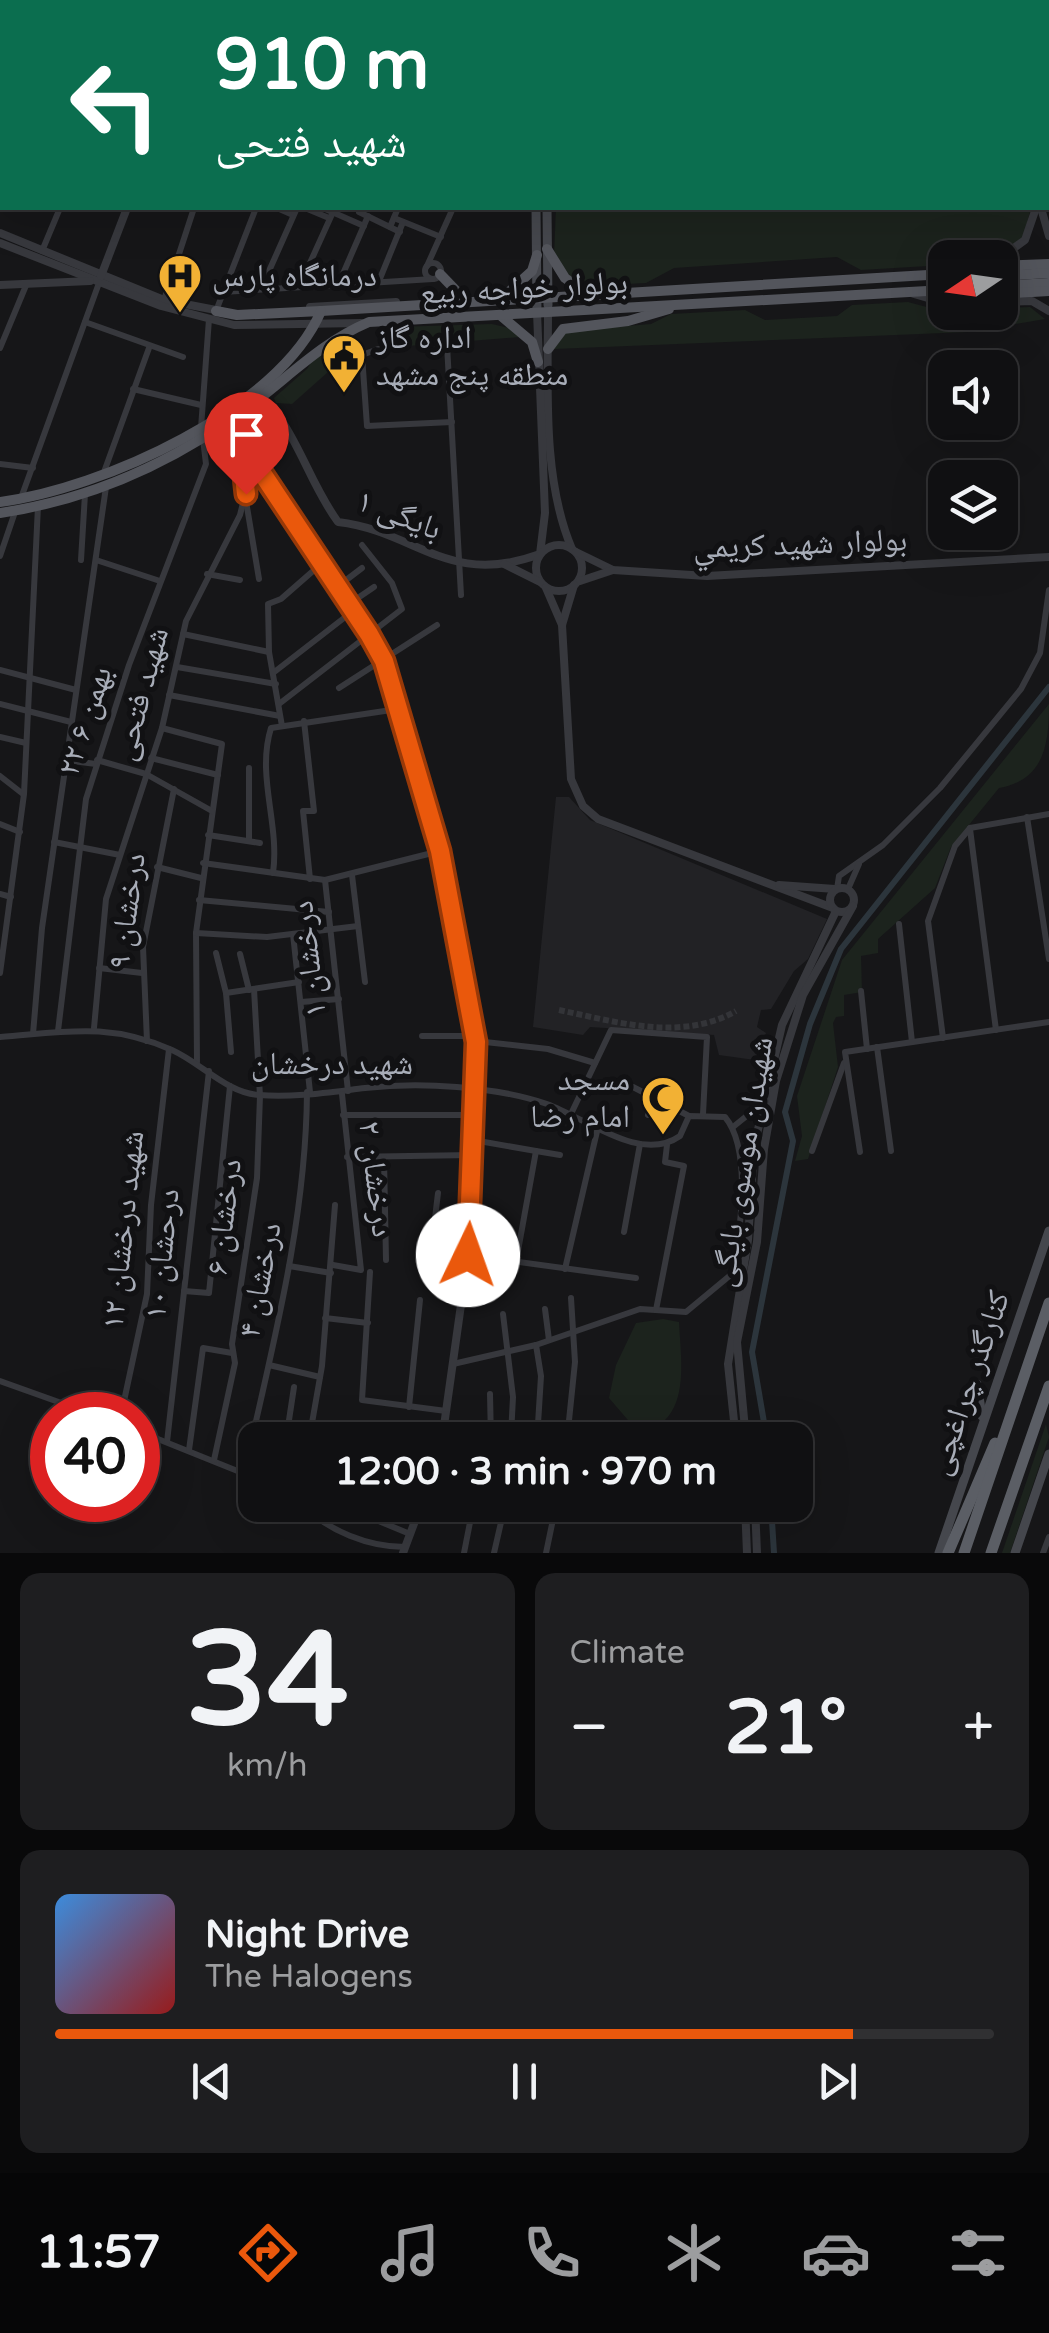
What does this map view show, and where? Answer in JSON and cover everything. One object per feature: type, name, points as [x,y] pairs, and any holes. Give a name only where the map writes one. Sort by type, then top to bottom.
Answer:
[{"type":"highway","points":[[964,1553],[1049,1303]]},
{"type":"highway","points":[[994,1553],[1049,1386]]},
{"type":"highway","points":[[948,1553],[1020,1389]]},
{"type":"main road","points":[[536,210],[542,252],[565,278],[587,294]]},
{"type":"main road","points":[[542,312],[547,210]]},
{"type":"main road","points":[[500,300],[532,271],[542,252]]},
{"type":"main road","points":[[1018,263],[1049,264]]},
{"type":"main road","points":[[432,271],[466,301]]},
{"type":"main road","points":[[432,271],[444,285],[441,302]]},
{"type":"main road","points":[[1018,275],[1049,273]]},
{"type":"main road","name":"بولوار خواجه ربیع","points":[[425,303],[928,275]]},
{"type":"main road","points":[[1018,285],[1049,283]]},
{"type":"main road","name":"بولوار خواجه ربیع","points":[[369,322],[928,291]]},
{"type":"main road","points":[[1018,293],[1049,291]]},
{"type":"main road","points":[[213,315],[321,312],[425,303]]},
{"type":"main road","points":[[548,349],[563,329],[628,321],[684,304]]},
{"type":"main road","points":[[316,349],[321,312]]},
{"type":"main road","points":[[500,314],[532,342],[538,362]]},
{"type":"main road","points":[[0,502],[38,506],[85,494],[227,423],[316,349],[369,322]]},
{"type":"main road","points":[[202,434],[291,355],[318,325]]},
{"type":"main road","points":[[0,513],[104,483]]},
{"type":"main road","name":"کنارگذر چراغچی","points":[[939,1553],[1049,1230]]},
{"type":"main road","points":[[977,1384],[983,1420]]},
{"type":"main road","points":[[1014,1553],[1049,1454]]},
{"type":"street","points":[[42,251],[59,210]]},
{"type":"street","points":[[0,556],[125,210]]},
{"type":"street","points":[[164,300],[193,210]]},
{"type":"street","name":"۲۲ بهمن ۶","points":[[58,1031],[80,846],[97,762],[160,581],[206,464],[201,405],[213,315],[255,210]]},
{"type":"street","points":[[322,210],[364,226]]},
{"type":"street","points":[[355,222],[360,210],[400,232]]},
{"type":"street","points":[[390,227],[397,210]]},
{"type":"street","points":[[222,292],[412,280],[432,271],[436,249],[452,210]]},
{"type":"street","points":[[1018,246],[1037,210]]},
{"type":"street","points":[[1039,210],[1049,236]]},
{"type":"street","points":[[261,288],[295,211]]},
{"type":"street","points":[[300,285],[331,215]]},
{"type":"street","points":[[339,283],[368,216]]},
{"type":"street","points":[[394,218],[441,238]]},
{"type":"street","points":[[379,282],[403,222]]},
{"type":"street","name":"بولوار خواجه ربیع","points":[[0,234],[98,280],[252,327],[369,322]]},
{"type":"street","name":"بولوار خواجه ربیع","points":[[0,243],[98,280],[213,315],[425,303]]},
{"type":"street","points":[[0,285],[98,280]]},
{"type":"street","points":[[0,348],[28,282]]},
{"type":"street","points":[[910,292],[928,298]]},
{"type":"street","points":[[1018,301],[1032,300],[1049,311]]},
{"type":"street","points":[[542,312],[559,512],[582,567],[562,625],[571,779],[582,806],[598,819],[835,909],[847,911],[853,906],[848,889],[860,863]]},
{"type":"street","points":[[542,312],[538,362],[546,513],[536,568],[562,625]]},
{"type":"street","points":[[85,322],[183,358]]},
{"type":"street","points":[[447,345],[461,595]]},
{"type":"street","points":[[33,1034],[54,842],[104,483],[150,348]]},
{"type":"street","points":[[378,350],[362,355],[367,426],[452,422]]},
{"type":"street","points":[[133,390],[201,405]]},
{"type":"street","name":"بایگی ۱","points":[[278,415],[292,436],[315,491],[338,522],[359,524],[433,557],[504,564]]},
{"type":"street","points":[[227,423],[384,661],[440,851],[475,1039],[476,1092],[468,1255],[445,1422]]},
{"type":"street","name":"شهید فتحی","points":[[94,1028],[106,898],[162,728],[183,634],[207,574],[240,516],[246,494],[240,440]]},
{"type":"street","points":[[0,464],[33,468]]},
{"type":"street","points":[[81,560],[85,494]]},
{"type":"street","points":[[246,494],[259,579]]},
{"type":"street","points":[[0,973],[24,794],[38,506]]},
{"type":"street","points":[[278,704],[402,610],[392,583],[362,545]]},
{"type":"street","points":[[504,564],[540,554],[552,545],[574,550]]},
{"type":"street","name":"بولوار شهيد كريمي","points":[[574,550],[613,570]]},
{"type":"street","name":"بولوار شهيد كريمي","points":[[576,583],[613,570],[707,576],[1049,557]]},
{"type":"street","points":[[96,560],[160,581]]},
{"type":"street","points":[[282,726],[269,652],[268,604],[282,599],[321,564]]},
{"type":"street","points":[[504,564],[560,591],[576,583]]},
{"type":"street","points":[[337,587],[362,568]]},
{"type":"street","points":[[207,574],[240,580]]},
{"type":"street","points":[[274,673],[374,587]]},
{"type":"street","points":[[835,909],[830,898],[839,876],[860,863],[940,788],[1021,689],[1040,653],[1049,590]]},
{"type":"street","points":[[339,688],[437,625]]},
{"type":"street","points":[[183,634],[269,652]]},
{"type":"street","points":[[176,667],[276,684]]},
{"type":"street","points":[[0,670],[76,690]]},
{"type":"street","points":[[170,695],[280,716]]},
{"type":"street","points":[[0,704],[71,722]]},
{"type":"street","points":[[273,872],[276,853],[266,744],[271,728],[398,708]]},
{"type":"street","points":[[304,721],[314,811],[302,811],[310,879]]},
{"type":"street","points":[[162,728],[222,744],[196,933],[197,1062]]},
{"type":"street","points":[[0,737],[26,743]]},
{"type":"street","points":[[151,758],[218,774]]},
{"type":"street","points":[[65,760],[97,762],[146,774],[212,811]]},
{"type":"street","points":[[249,768],[249,841]]},
{"type":"street","points":[[0,776],[24,794]]},
{"type":"street","name":"درخشان ۹","points":[[147,1041],[142,974],[157,867],[174,789]]},
{"type":"street","points":[[943,1038],[928,921],[955,846],[970,828],[1049,814]]},
{"type":"street","points":[[1028,817],[1049,960]]},
{"type":"street","points":[[0,824],[20,832]]},
{"type":"street","points":[[970,828],[996,1030]]},
{"type":"street","points":[[208,834],[260,842]]},
{"type":"street","points":[[54,842],[120,855]]},
{"type":"street","points":[[203,863],[326,880],[440,851]]},
{"type":"street","points":[[157,867],[202,878]]},
{"type":"street","points":[[352,875],[365,982]]},
{"type":"street","name":"درخشان ۱","points":[[326,880],[345,1093]]},
{"type":"street","points":[[764,884],[848,889]]},
{"type":"street","points":[[0,894],[11,897]]},
{"type":"street","points":[[199,900],[329,912]]},
{"type":"street","name":"شهیدان موسوی بایگی","points":[[745,1422],[738,1342],[757,1242],[764,1149],[776,1081],[803,995],[853,906]]},
{"type":"street","name":"شهیدان موسوی بایگی","points":[[734,1422],[729,1341],[748,1240],[761,1111],[782,1024],[835,909]]},
{"type":"street","points":[[899,924],[912,1042]]},
{"type":"street","points":[[196,933],[293,934],[358,926]]},
{"type":"street","name":"درخشان ۴","points":[[256,1422],[289,1266],[306,1147],[308,1092],[293,934]]},
{"type":"street","points":[[216,953],[226,993],[231,1052]]},
{"type":"street","name":"درخشان ۶","points":[[214,1460],[235,1363],[232,1349],[254,1208],[260,1096],[252,989],[240,954]]},
{"type":"street","points":[[99,968],[142,974]]},
{"type":"street","points":[[226,993],[299,982]]},
{"type":"street","points":[[860,992],[866,1049]]},
{"type":"street","points":[[301,1002],[339,999]]},
{"type":"street","points":[[845,1055],[1049,1022]]},
{"type":"street","name":"شهید درخشان","points":[[0,1037],[94,1028],[169,1049],[197,1062],[230,1086],[260,1096],[345,1093],[398,1086],[476,1092],[547,1104],[640,1144],[667,1145]]},
{"type":"street","points":[[570,1116],[611,1030],[708,1037],[703,1114]]},
{"type":"street","points":[[422,1036],[548,1049],[595,1062]]},
{"type":"street","points":[[877,1047],[891,1151]]},
{"type":"street","name":"شهید درخشان ۱۲","points":[[126,1392],[146,1294],[150,1206],[169,1049]]},
{"type":"street","points":[[812,1151],[845,1055]]},
{"type":"street","points":[[845,1055],[860,1152]]},
{"type":"street","name":"درحشان ۱۰","points":[[167,1442],[209,1071]]},
{"type":"street","points":[[184,1291],[209,1293],[230,1086]]},
{"type":"street","points":[[648,1115],[661,1086]]},
{"type":"street","points":[[453,1364],[536,1344],[640,1309],[686,1312],[733,1272],[742,1205],[733,1127],[725,1117],[689,1116],[632,1087]]},
{"type":"street","name":"درخشان ۲","points":[[345,1093],[342,1115],[365,1271],[368,1323],[362,1400],[408,1407]]},
{"type":"street","points":[[733,1127],[754,1110],[761,1111]]},
{"type":"street","points":[[342,1115],[475,1115]]},
{"type":"street","points":[[656,1310],[684,1166],[665,1162],[667,1145],[680,1136],[689,1116]]},
{"type":"street","points":[[566,1269],[598,1127]]},
{"type":"street","points":[[473,1140],[560,1155]]},
{"type":"street","points":[[624,1232],[640,1144]]},
{"type":"street","points":[[516,1262],[536,1152]]},
{"type":"street","points":[[347,1157],[472,1155]]},
{"type":"street","points":[[384,1158],[386,1260]]},
{"type":"street","points":[[420,1266],[438,1194]]},
{"type":"street","points":[[312,1422],[332,1269],[335,1205]]},
{"type":"street","points":[[430,1234],[468,1242]]},
{"type":"street","points":[[468,1255],[636,1278]]},
{"type":"street","points":[[289,1266],[365,1271]]},
{"type":"street","points":[[568,1422],[575,1332],[571,1298]]},
{"type":"street","points":[[420,1300],[408,1407],[446,1411]]},
{"type":"street","points":[[545,1309],[548,1340]]},
{"type":"street","points":[[503,1314],[512,1422]]},
{"type":"street","points":[[325,1318],[368,1323]]},
{"type":"street","points":[[536,1344],[541,1376],[537,1422]]},
{"type":"street","points":[[189,1450],[203,1348],[232,1349]]},
{"type":"street","points":[[269,1365],[320,1376]]},
{"type":"street","points":[[0,1381],[31,1392]]},
{"type":"street","points":[[289,1422],[294,1387]]},
{"type":"street","points":[[490,1394],[491,1422]]},
{"type":"street","points":[[160,1439],[238,1471]]},
{"type":"street","points":[[323,1522],[381,1547],[404,1550],[415,1522]]},
{"type":"street","points":[[381,1522],[410,1534]]},
{"type":"street","points":[[464,1553],[470,1522]]},
{"type":"street","points":[[494,1553],[501,1522]]},
{"type":"street","points":[[546,1553],[552,1522]]},
{"type":"street","points":[[746,1522],[747,1553]]},
{"type":"street","points":[[756,1522],[757,1553]]},
{"type":"street","points":[[1044,1553],[1049,1537]]},
{"type":"shaded area","points":[[556,210],[1030,210],[1023,239],[1018,242],[928,240],[928,266],[861,270],[837,257],[674,268],[646,283],[576,284],[554,255]]},
{"type":"shaded area","points":[[908,302],[928,307],[928,330],[980,330],[554,349],[567,331],[651,324],[671,314],[745,310],[765,320],[837,316],[852,305]]},
{"type":"shaded area","points":[[1018,307],[1030,307],[1045,319],[1018,324]]},
{"type":"shaded area","points":[[492,324],[509,328],[520,337],[395,347],[394,327]]},
{"type":"shaded area","points":[[349,337],[358,358],[328,372],[292,404],[276,403],[274,398],[307,369],[319,351]]},
{"type":"shaded area","points":[[1049,704],[1048,733],[1035,769],[1014,784],[999,788],[951,847],[935,888],[878,939],[878,953],[861,956],[862,992],[844,995],[844,1016],[836,1017],[833,1023],[838,1067],[808,1159],[795,1161],[802,1136],[797,1096],[842,960]]},
{"type":"shaded area","points":[[556,797],[569,797],[590,820],[827,919],[808,959],[794,971],[771,1009],[761,1010],[757,1027],[766,1033],[755,1060],[719,1055],[714,1035],[590,1027],[583,1035],[533,1027]]},
{"type":"shaded area","points":[[663,1319],[679,1322],[680,1389],[676,1403],[662,1422],[630,1422],[609,1398],[616,1365],[636,1323]]},
{"type":"shaded area","points":[[1046,1424],[1049,1437],[1010,1553],[1002,1553]]},
{"type":"waterway","points":[[764,1422],[752,1352],[793,1141],[785,1112],[810,1024],[841,949],[1049,687]]},
{"type":"waterway","points":[[772,1522],[774,1553]]},
{"type":"tunnel","points":[[559,1010],[649,1027],[693,1026],[736,1011]]},
{"type":"place","name":"درمانگاه پارس","points":[[180,314]]},
{"type":"place","name":"اداره گاز منطقه پنج مشهد","points":[[344,394]]},
{"type":"place","name":"مسجد امام رضا","points":[[663,1136]]},
{"type":"route","points":[[246,494],[240,440],[369,634],[384,661],[409,740],[440,851],[476,1042],[468,1255]]}]
